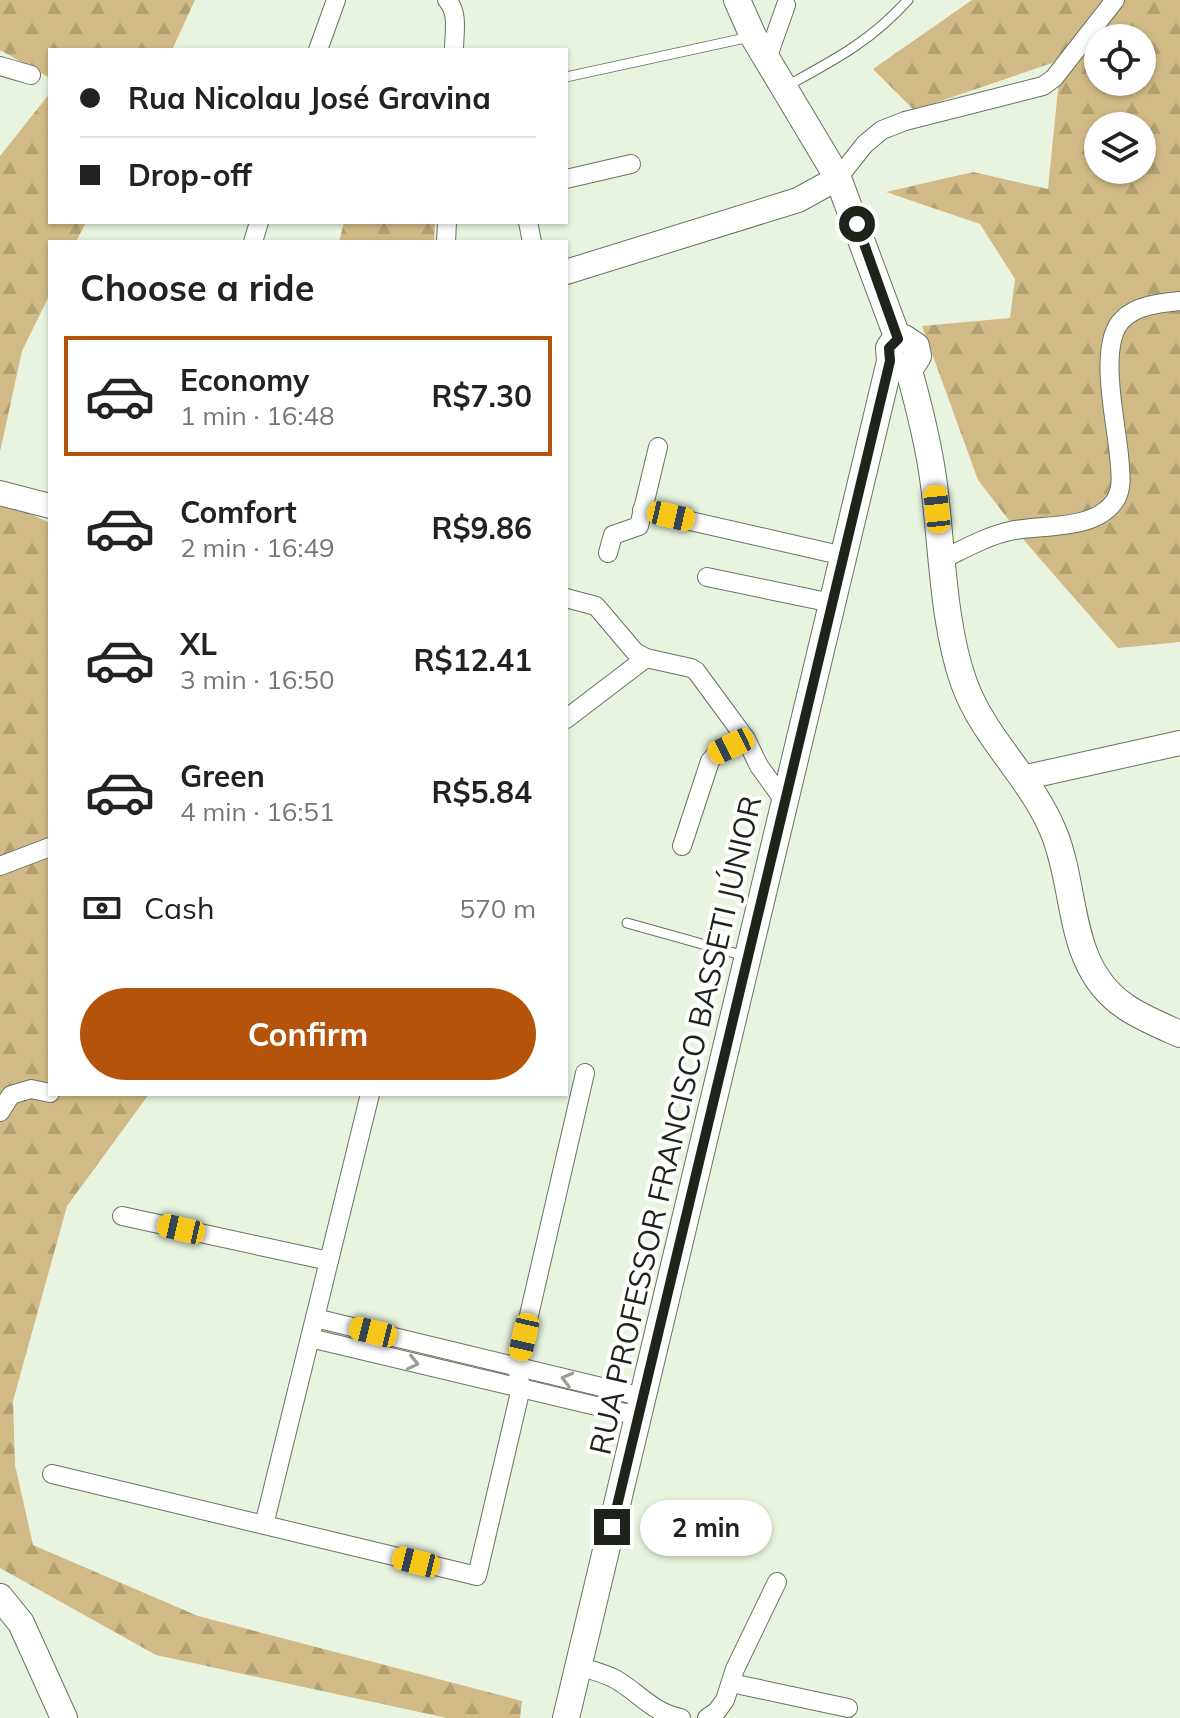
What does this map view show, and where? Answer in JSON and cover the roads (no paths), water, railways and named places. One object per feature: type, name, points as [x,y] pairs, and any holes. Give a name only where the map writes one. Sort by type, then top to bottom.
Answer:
[{"type":"main road","points":[[737,0],[753,36],[838,178],[899,356],[931,461],[953,636],[963,681],[981,721],[1049,820],[1058,841],[1086,961],[1109,993],[1125,1007],[1180,1034]]},
{"type":"main road","name":"RUA PROFESSOR FRANCISCO BASSETI JÚNIOR","points":[[566,1718],[832,603],[899,356]]},
{"type":"main road","points":[[0,1597],[21,1623],[64,1718]]},
{"type":"street","points":[[319,48],[336,0]]},
{"type":"street","points":[[447,0],[455,17],[454,48]]},
{"type":"street","points":[[568,271],[798,200],[838,178],[865,144],[882,130],[905,121],[1043,86],[1054,78],[1115,0]]},
{"type":"street","points":[[767,59],[789,2]]},
{"type":"street","points":[[0,66],[31,75]]},
{"type":"street","points":[[568,179],[631,164]]},
{"type":"street","points":[[943,559],[1008,531],[1078,522],[1107,510],[1116,500],[1121,475],[1110,363],[1113,330],[1124,317],[1142,308],[1180,301]]},
{"type":"street","points":[[608,553],[613,535],[639,526],[658,447]]},
{"type":"street","points":[[0,493],[48,505]]},
{"type":"street","points":[[642,510],[844,556]]},
{"type":"street","points":[[707,577],[832,603]]},
{"type":"street","points":[[568,599],[596,606],[626,645],[646,658],[696,671],[746,739],[759,766],[785,802]]},
{"type":"street","points":[[568,717],[646,658]]},
{"type":"street","points":[[682,846],[710,761],[717,753],[746,739]]},
{"type":"street","points":[[1022,778],[1180,743]]},
{"type":"street","points":[[0,866],[48,848]]},
{"type":"street","points":[[52,1474],[477,1576],[521,1388],[517,1367],[585,1073]]},
{"type":"street","points":[[0,1112],[11,1095],[31,1089],[48,1093]]},
{"type":"street","points":[[264,1525],[370,1096]]},
{"type":"street","points":[[122,1216],[329,1261]]},
{"type":"street","points":[[315,1318],[517,1367],[640,1407]]},
{"type":"street","points":[[310,1338],[521,1388],[640,1407]]},
{"type":"street","points":[[707,1718],[725,1700],[735,1669],[777,1582]]},
{"type":"street","points":[[578,1666],[612,1677],[659,1712],[681,1718]]},
{"type":"street","points":[[731,1683],[848,1708]]},
{"type":"lane","points":[[785,87],[859,46],[884,26],[908,0]]},
{"type":"lane","points":[[568,77],[753,36]]},
{"type":"lane","points":[[627,923],[748,956]]}]
